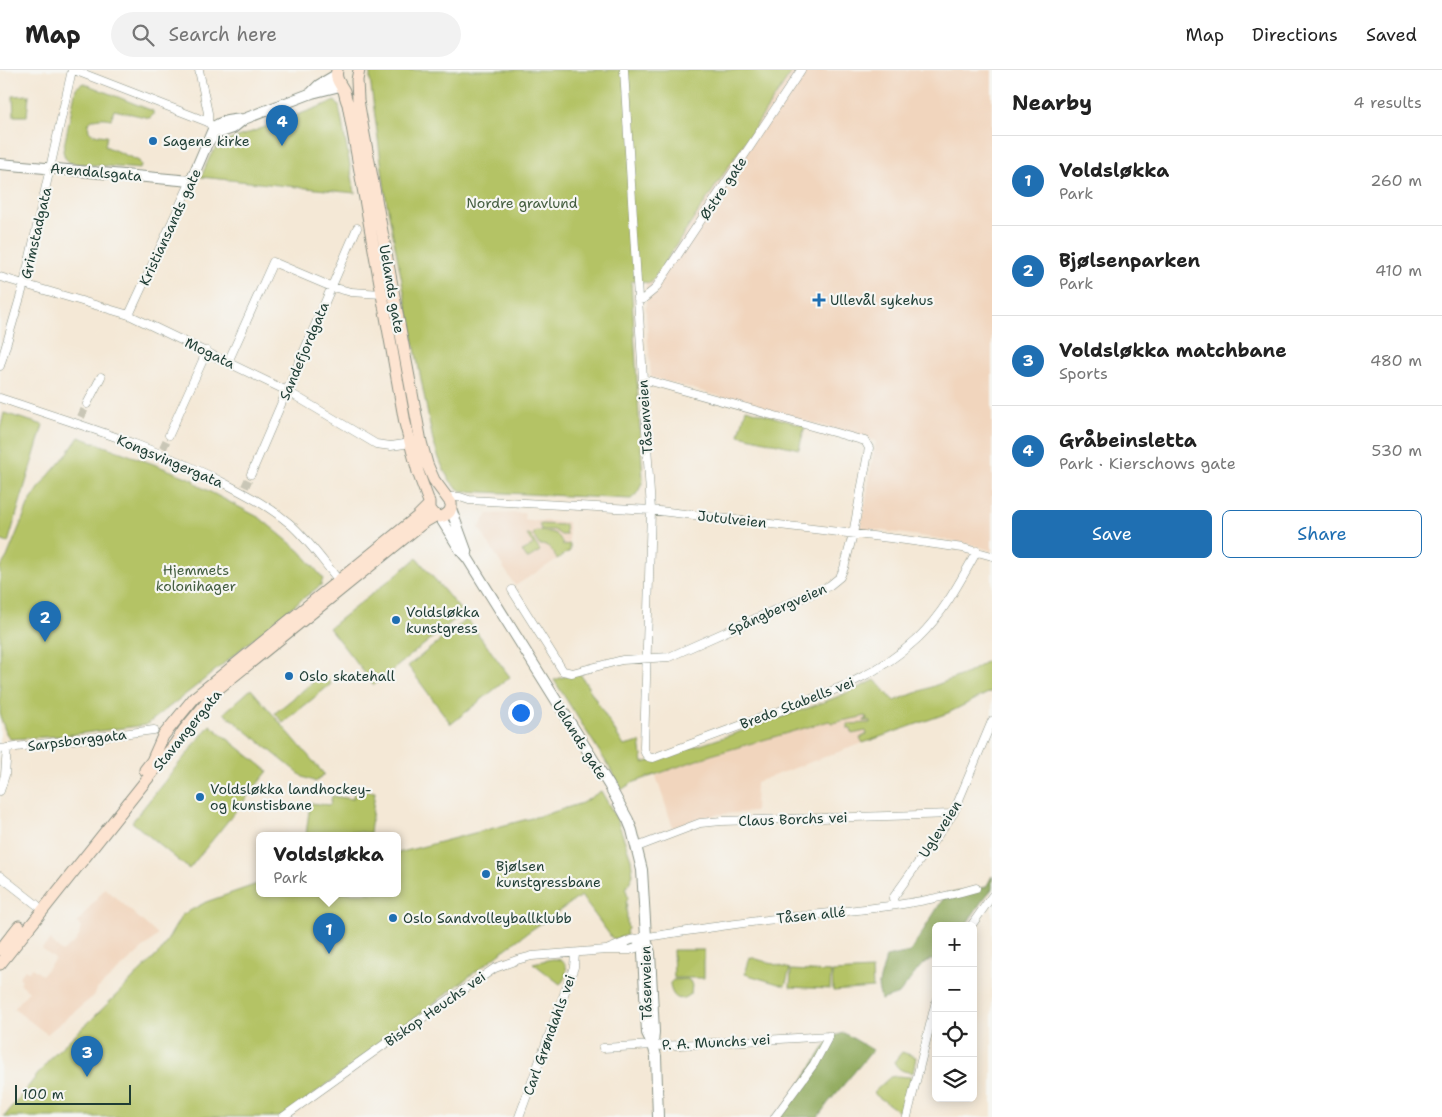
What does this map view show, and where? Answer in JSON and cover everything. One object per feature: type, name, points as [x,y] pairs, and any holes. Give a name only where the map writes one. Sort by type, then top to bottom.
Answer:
[{"type":"main road","name":"Uelands gate","points":[[337,72],[338,83],[348,104],[401,405],[430,512],[438,516]]},
{"type":"main road","name":"Uelands gate","points":[[341,87],[350,86],[358,75]]},
{"type":"main road","name":"Uelands gate","points":[[358,75],[358,100],[421,442],[430,471],[448,502]]},
{"type":"main road","points":[[429,504],[435,495],[448,502],[448,513],[438,516]]},
{"type":"main road","name":"Stavangergata","points":[[0,964],[219,688],[418,516],[429,504]]},
{"type":"main road","name":"Stavangergata","points":[[0,950],[152,761],[162,731],[194,698],[341,583],[422,523],[438,516]]},
{"type":"street","points":[[73,70],[212,131]]},
{"type":"street","name":"Grimstadgata","points":[[0,366],[24,284],[73,70]]},
{"type":"street","points":[[198,70],[212,131]]},
{"type":"street","name":"Tåsenveien","points":[[624,70],[651,510],[644,751],[653,758]]},
{"type":"street","name":"Østre gate","points":[[638,300],[643,299],[655,290],[801,70]]},
{"type":"street","points":[[312,93],[319,85],[337,72]]},
{"type":"street","points":[[212,131],[219,124],[230,120],[244,119],[312,93],[341,87]]},
{"type":"street","name":"Kristiansands gate","points":[[129,315],[212,131]]},
{"type":"street","name":"Arendalsgata","points":[[0,164],[191,181]]},
{"type":"street","name":"Sandefjordgata","points":[[251,474],[357,228]]},
{"type":"street","points":[[228,362],[273,262],[332,287],[351,292],[382,294]]},
{"type":"street","name":"Mogata","points":[[0,278],[129,315],[287,391],[376,444],[391,446],[410,443]]},
{"type":"street","points":[[168,435],[208,352]]},
{"type":"street","points":[[87,404],[101,377]]},
{"type":"street","name":"Spångbergveien","points":[[512,590],[562,671],[572,674],[622,660],[669,657],[829,586],[840,576],[853,534],[869,448],[865,441],[643,379]]},
{"type":"street","name":"Kongsvingergata","points":[[0,398],[79,420],[162,451],[244,490],[289,523],[305,539],[341,583]]},
{"type":"street","name":"Jutulveien","points":[[448,502],[469,500],[651,510],[898,539],[977,551],[992,556]]},
{"type":"street","name":"Uelands gate","points":[[448,502],[468,559]]},
{"type":"street","name":"Uelands gate","points":[[438,516],[461,552],[468,559],[609,785],[628,820],[638,847],[644,881],[646,937]]},
{"type":"street","name":"Bredo Stabells vei","points":[[653,758],[831,692],[872,672],[896,657],[918,638],[937,617],[956,589],[977,551]]},
{"type":"street","name":"Ugleveien","points":[[894,905],[893,898],[953,814],[992,721]]},
{"type":"street","points":[[162,731],[175,744]]},
{"type":"street","name":"Sarpsborggata","points":[[4,749],[137,732],[162,731]]},
{"type":"street","points":[[0,790],[5,775],[4,749]]},
{"type":"street","name":"Claus Borchs vei","points":[[638,847],[700,823],[953,814]]},
{"type":"street","points":[[0,876],[37,905]]},
{"type":"street","name":"Tåsen allé","points":[[646,937],[760,921],[914,903],[976,888]]},
{"type":"street","points":[[973,922],[992,896]]},
{"type":"street","name":"Tåsenveien","points":[[646,937],[650,953],[658,1117]]},
{"type":"street","name":"Biskop Heuchs vei","points":[[283,1117],[495,968],[532,956],[630,950],[636,948],[646,937]]},
{"type":"street","name":"Carl Grøndahls vei","points":[[519,1117],[574,967],[575,953]]},
{"type":"street","points":[[907,1117],[933,1012]]},
{"type":"street","name":"P. A. Munchs vei","points":[[602,1048],[829,1036],[814,1064],[775,1117]]},
{"type":"shaded area","name":"Ullevål sykehus","points":[[793,70],[992,70],[992,551],[949,540],[861,528],[876,441],[651,377],[646,316],[646,283],[652,283]]},
{"type":"shaded area","points":[[524,513],[525,520],[568,522],[570,551],[515,586],[479,528],[488,514]]},
{"type":"shaded area","points":[[866,716],[870,723],[848,724],[851,729],[866,731],[867,733],[860,738],[863,743],[756,782],[755,812],[721,814],[699,818],[673,828],[656,776],[711,755],[829,721],[832,723]]},
{"type":"shaded area","points":[[105,888],[158,935],[97,989],[95,995],[47,1034],[14,1009],[29,991],[20,983],[22,980],[19,977],[25,969],[29,972],[32,968],[42,975],[55,959],[42,949],[50,940],[62,952],[76,941],[81,927],[77,923]]},
{"type":"green space","name":"Nordre gravlund","points":[[370,70],[793,70],[651,283],[631,281],[643,480],[637,493],[631,499],[463,491],[457,488],[448,477],[440,462],[433,441],[386,199]]},
{"type":"green space","points":[[83,83],[153,111],[153,115],[150,118],[114,110],[111,119],[98,118],[88,124],[89,131],[92,134],[107,136],[105,146],[139,161],[140,169],[70,163],[65,158],[63,151],[76,88]]},
{"type":"green space","points":[[29,95],[27,116],[14,116],[13,96]]},
{"type":"green space","points":[[335,101],[339,106],[355,193],[201,177],[212,154],[222,143]]},
{"type":"green space","points":[[746,409],[805,426],[799,449],[739,435]]},
{"type":"green space","points":[[4,413],[43,425],[8,543],[0,540],[0,429]]},
{"type":"green space","name":"Hjemmets kolonihager","points":[[79,437],[194,480],[197,485],[260,518],[300,551],[323,578],[321,585],[146,725],[61,736],[10,739],[0,716],[0,568],[7,557],[29,503]]},
{"type":"green space","points":[[539,524],[565,525],[566,535],[561,535],[554,530],[542,530]]},
{"type":"green space","points":[[536,531],[556,534],[563,545],[570,544],[570,551],[557,559],[552,550],[539,545],[533,535]]},
{"type":"green space","points":[[527,535],[530,535],[540,551],[527,559],[522,551],[533,544]]},
{"type":"green space","name":"Voldsløkka kunstgress","points":[[417,558],[463,613],[374,685],[329,628]]},
{"type":"green space","points":[[467,619],[510,677],[451,724],[408,666]]},
{"type":"green space","points":[[992,658],[992,691],[948,713],[863,743],[860,738],[867,734],[866,731],[852,734],[851,729],[848,729],[848,724],[870,723],[870,721],[864,721],[867,719],[866,716],[832,723],[829,721],[711,755],[632,783],[621,790],[611,770],[554,680],[579,672],[624,746],[640,742],[643,763],[808,708],[875,680],[894,701],[968,673]]},
{"type":"green space","points":[[323,674],[331,684],[283,723],[275,713]]},
{"type":"green space","points":[[251,689],[324,774],[316,782],[303,777],[224,713]]},
{"type":"green space","name":"Voldsløkka landhockey- og kunstisbane","points":[[210,725],[268,771],[189,869],[132,822]]},
{"type":"green space","points":[[354,789],[375,792],[370,832],[306,832],[310,803],[330,805],[332,796],[353,799]]},
{"type":"green space","points":[[601,791],[617,819],[631,859],[633,875],[626,889],[628,898],[626,903],[627,935],[615,939],[612,938],[581,896],[524,935],[284,1117],[4,1117],[54,1054],[161,951],[182,915],[206,902],[256,884],[256,897],[401,897],[401,852],[582,803]]},
{"type":"green space","points":[[992,876],[992,889],[968,922],[932,922],[932,960],[929,960],[920,967],[899,994],[881,1000],[878,987],[886,957],[910,952],[946,894],[986,887]]},
{"type":"green space","points":[[673,950],[704,950],[704,978],[674,978]]},
{"type":"green space","points":[[750,957],[790,969],[785,986],[745,974]]},
{"type":"green space","points":[[552,959],[563,962],[566,968],[566,976],[560,984],[533,963]]},
{"type":"green space","points":[[791,970],[831,972],[830,989],[790,987]]},
{"type":"green space","points":[[872,970],[873,988],[833,991],[832,972]]},
{"type":"green space","points":[[687,979],[692,985],[691,994],[687,997],[676,998],[670,983],[673,980]]},
{"type":"green space","points":[[844,1033],[873,1050],[818,1117],[779,1117],[831,1037]]},
{"type":"green space","points":[[902,1052],[916,1057],[913,1073],[902,1070],[894,1062]]},
{"type":"green space","points":[[890,1077],[911,1077],[902,1114],[873,1093]]},
{"type":"tunnel","points":[[81,417],[87,404]]},
{"type":"tunnel","points":[[163,448],[169,435]]},
{"type":"tunnel","points":[[245,487],[251,474]]},
{"type":"place","name":"Sagene kirke","points":[[153,141]]},
{"type":"place","name":"Gråbeinsletta","points":[[282,146]]},
{"type":"place","name":"Ullevål sykehus","points":[[819,300]]},
{"type":"place","name":"Voldsløkka kunstgress","points":[[396,620]]},
{"type":"place","name":"Bjølsenparken","points":[[45,642]]},
{"type":"place","name":"Oslo skatehall","points":[[289,676]]},
{"type":"place","name":"Voldsløkka landhockey- og kunstisbane","points":[[200,797]]},
{"type":"place","name":"Bjølsen kunstgressbane","points":[[486,874]]},
{"type":"place","name":"Oslo Sandvolleyballklubb","points":[[393,918]]},
{"type":"place","name":"Voldsløkka","points":[[329,954]]},
{"type":"place","name":"Voldsløkka matchbane","points":[[87,1077]]}]
